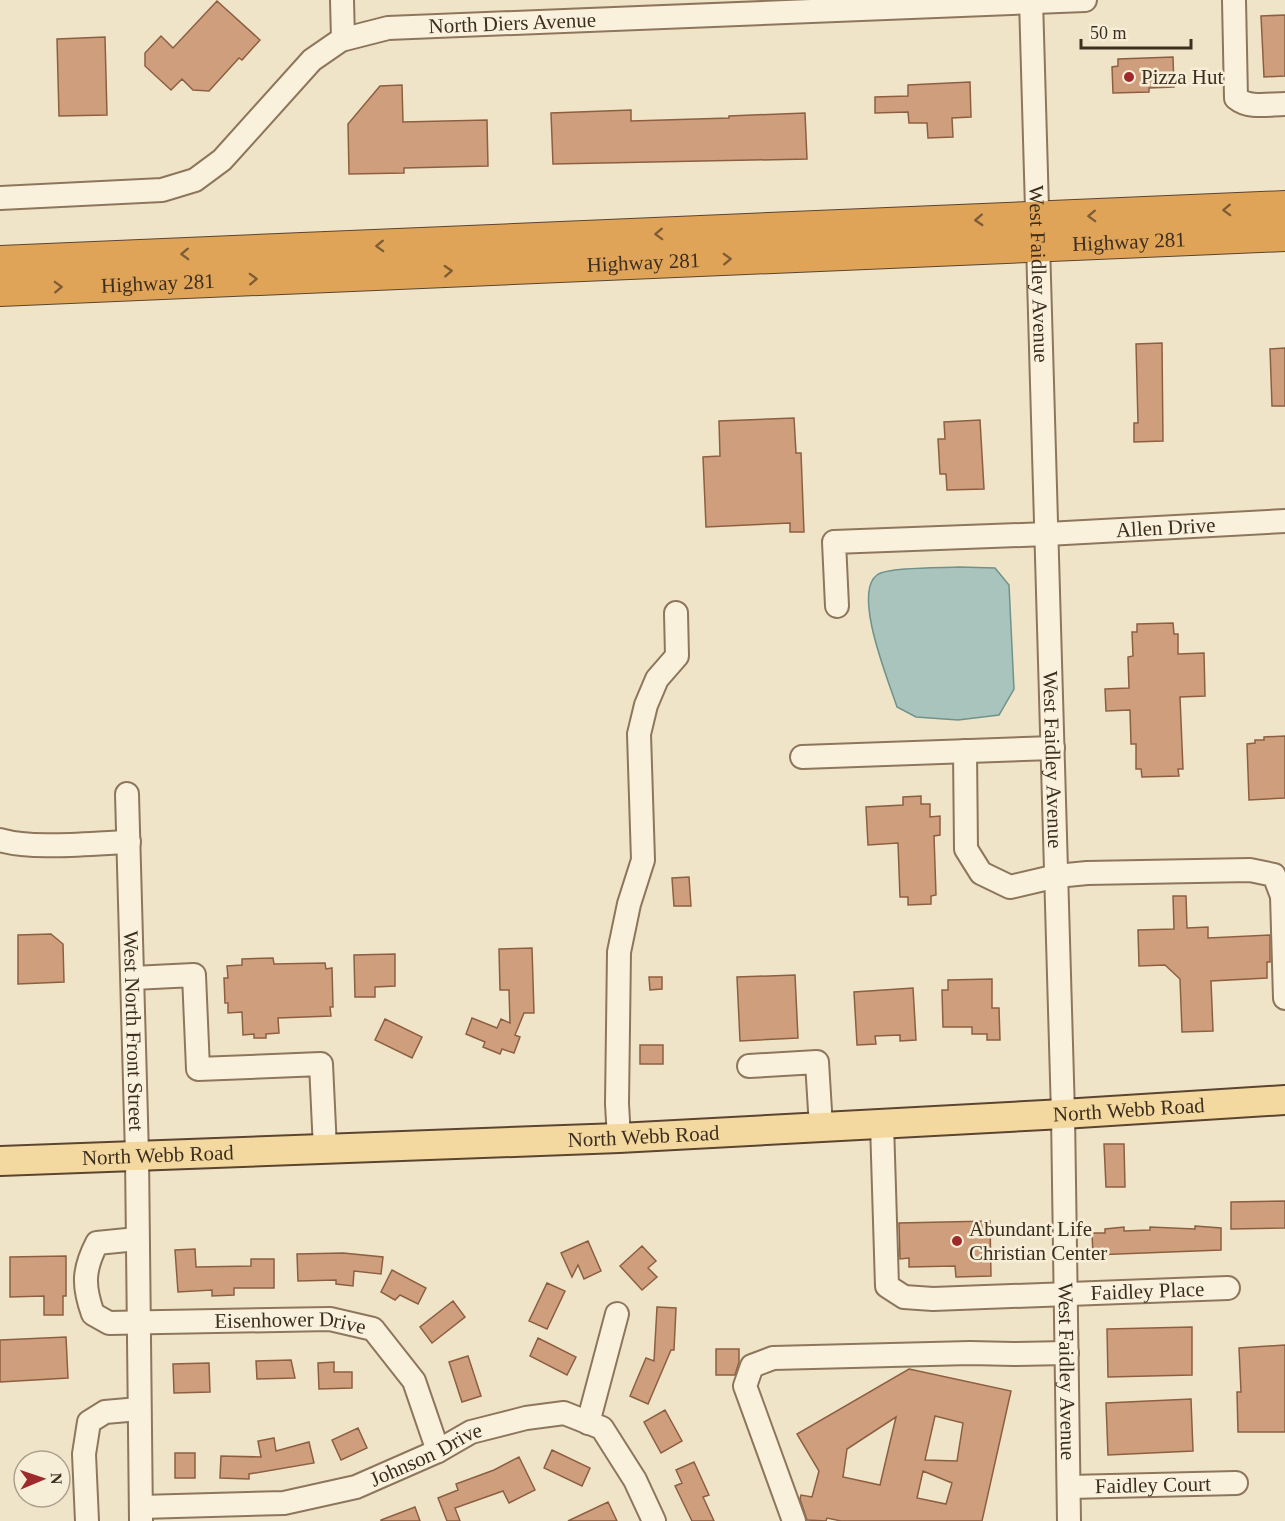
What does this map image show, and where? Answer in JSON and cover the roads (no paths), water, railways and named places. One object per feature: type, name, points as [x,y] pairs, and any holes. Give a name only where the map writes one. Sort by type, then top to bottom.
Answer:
[{"type":"highway","name":"Highway 281","points":[[0,290],[1038,232],[1285,207]]},
{"type":"highway","name":"Highway 281","points":[[0,262],[1038,232],[1285,235]]},
{"type":"main road","name":"North Webb Road","points":[[0,1161],[619,1137],[1285,1100]]},
{"type":"street","points":[[342,0],[344,39]]},
{"type":"street","name":"North Diers Avenue","points":[[0,198],[162,190],[195,180],[222,160],[312,60],[344,39],[388,28],[659,9],[1085,0]]},
{"type":"street","points":[[1234,0],[1236,98],[1242,103],[1253,105],[1285,104]]},
{"type":"street","name":"West Faidley Avenue","points":[[1031,2],[1057,876],[1070,1521]]},
{"type":"street","name":"Allen Drive","points":[[837,606],[834,542],[1047,534],[1285,521]]},
{"type":"street","points":[[619,1137],[617,1104],[619,952],[629,904],[643,860],[639,734],[646,705],[657,679],[677,656],[676,613]]},
{"type":"street","points":[[802,757],[1053,748]]},
{"type":"street","points":[[965,751],[966,849],[981,873],[1010,887],[1057,876],[1087,873],[1250,870],[1274,875],[1282,896],[1285,998]]},
{"type":"street","name":"West North Front Street","points":[[128,794],[137,1155],[141,1514]]},
{"type":"street","points":[[0,840],[13,844],[129,842]]},
{"type":"street","points":[[133,978],[194,975],[198,1069],[321,1064],[325,1149]]},
{"type":"street","points":[[749,1066],[817,1062],[821,1127]]},
{"type":"street","name":"Faidley Place","points":[[882,1124],[887,1286],[904,1297],[933,1299],[1228,1288]]},
{"type":"street","name":"Eisenhower Drive","points":[[138,1239],[97,1243],[87,1262],[87,1295],[93,1314],[109,1323],[330,1319],[373,1329],[414,1381],[438,1451]]},
{"type":"street","points":[[588,1422],[617,1314]]},
{"type":"street","points":[[794,1521],[745,1386],[752,1366],[773,1358],[1067,1353]]},
{"type":"street","points":[[87,1521],[84,1454],[89,1422],[105,1412],[139,1409]]},
{"type":"street","name":"Johnson Drive","points":[[141,1514],[284,1503],[356,1487],[438,1451],[471,1432],[526,1418],[564,1413],[602,1428],[635,1480],[654,1521]]},
{"type":"street","name":"Faidley Court","points":[[1069,1487],[1236,1483]]},
{"type":"water","points":[[916,568],[995,568],[1009,585],[1014,689],[999,715],[958,720],[916,717],[897,707],[870,618],[868,600],[870,585],[877,575],[883,572]]},
{"type":"place","name":"Pizza Hut","points":[[1129,77]]},
{"type":"place","name":"Abundant Life Christian Center","points":[[957,1241]]}]
